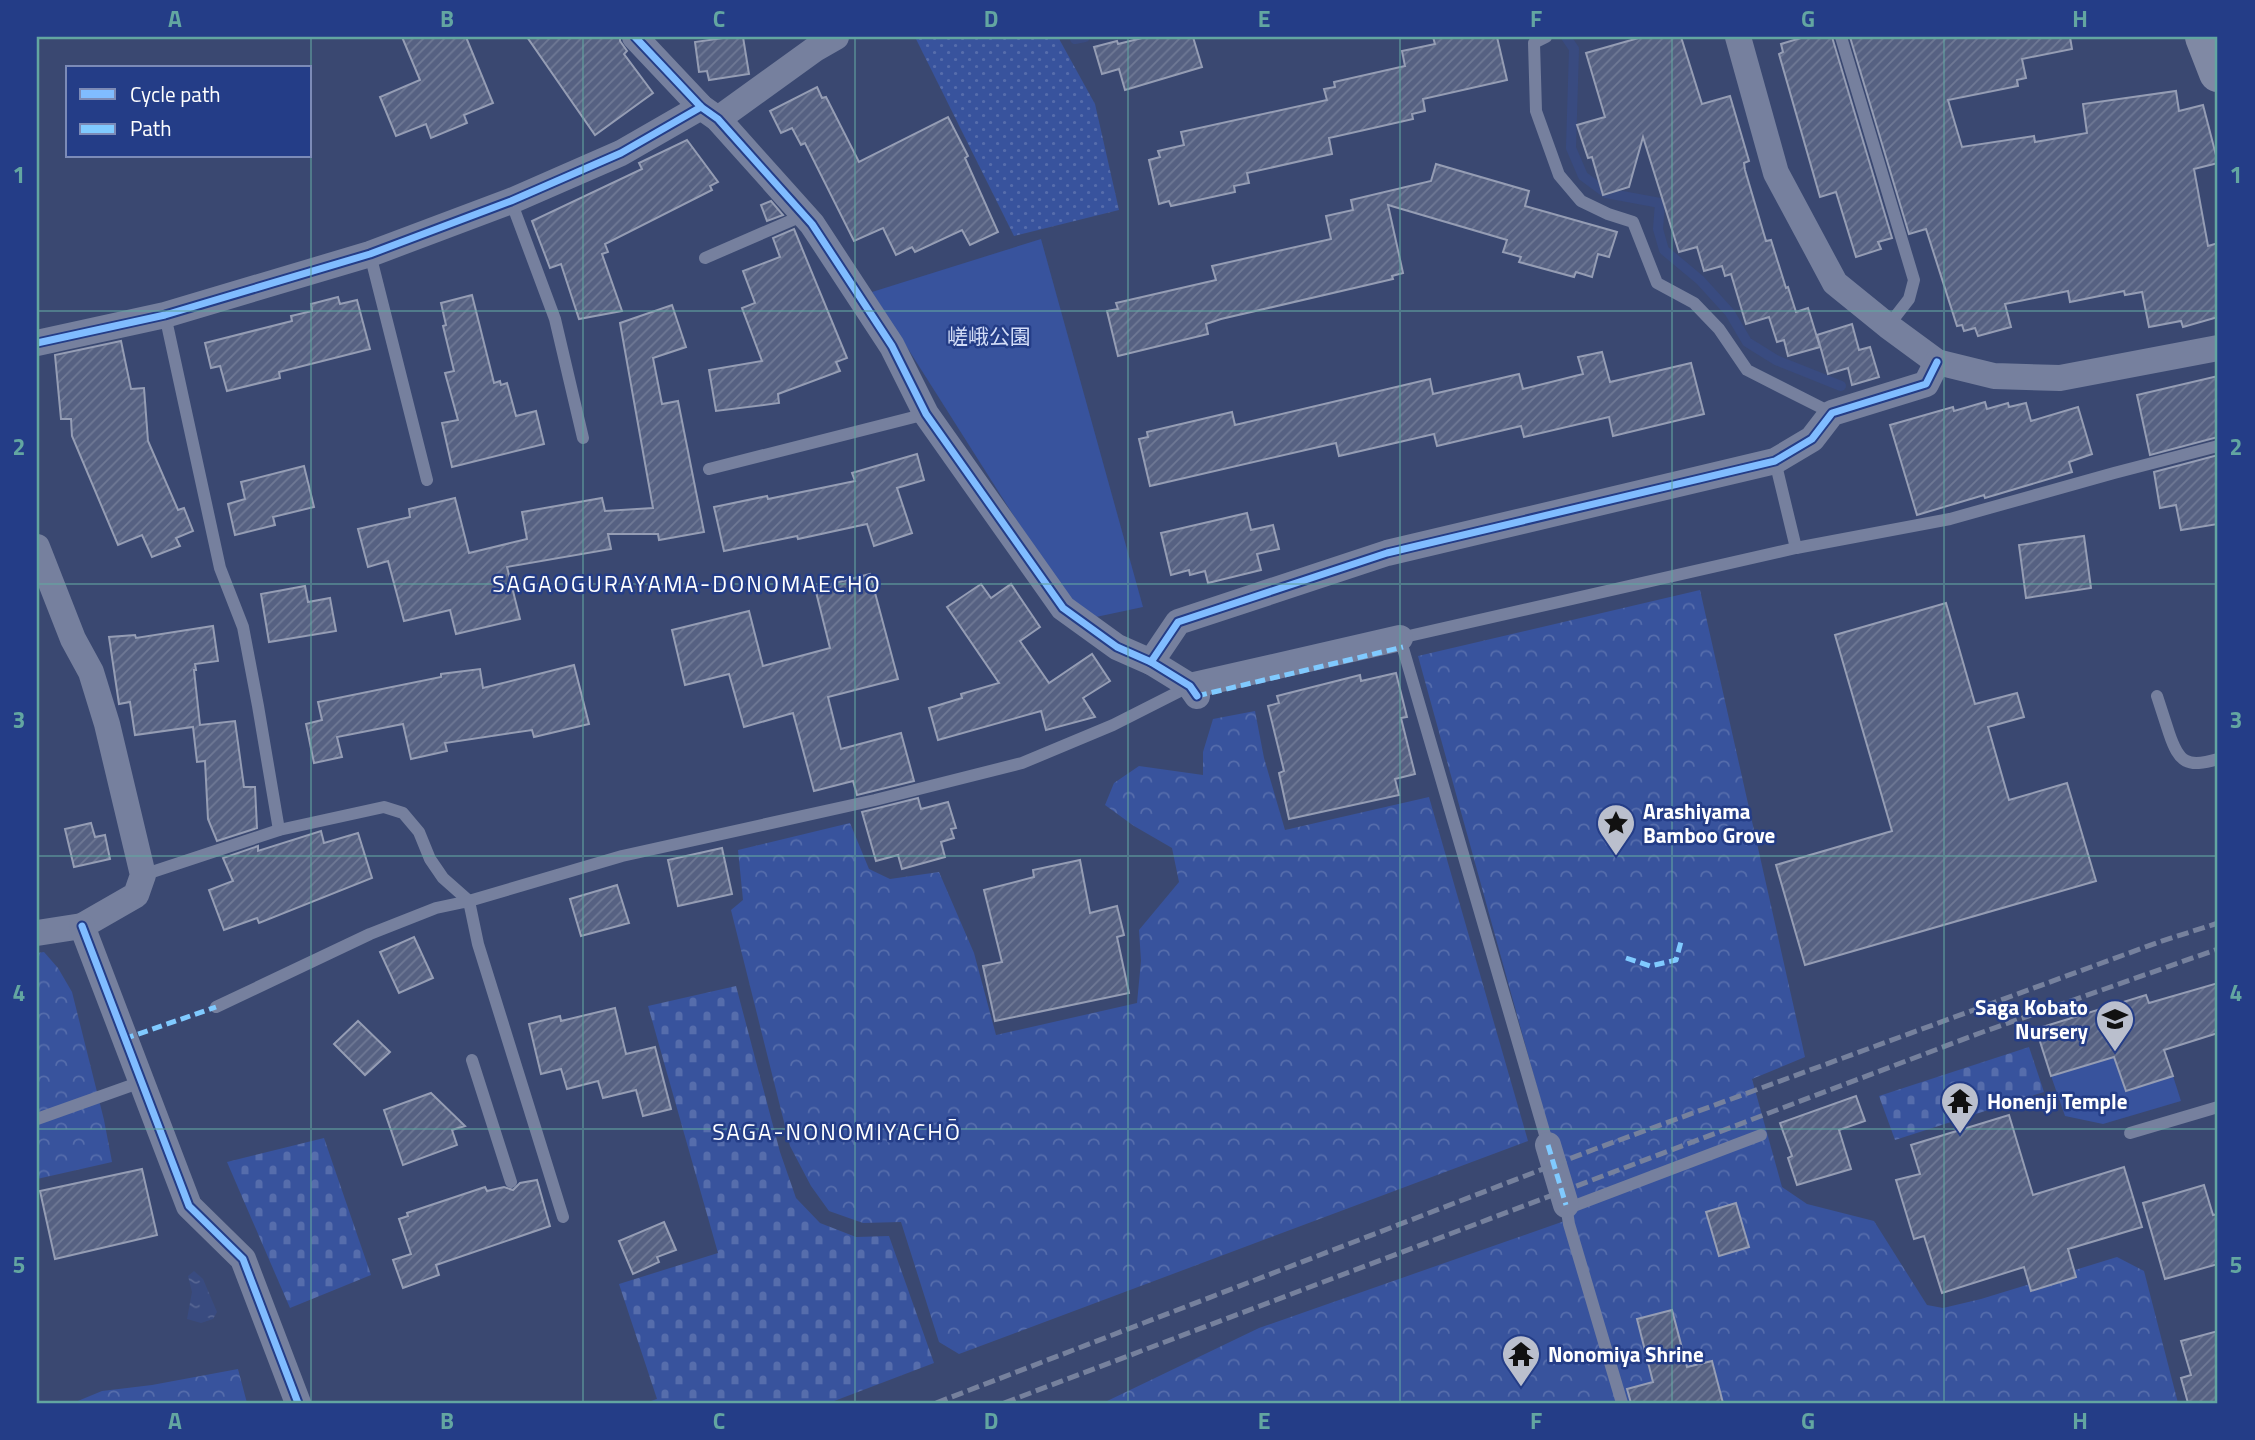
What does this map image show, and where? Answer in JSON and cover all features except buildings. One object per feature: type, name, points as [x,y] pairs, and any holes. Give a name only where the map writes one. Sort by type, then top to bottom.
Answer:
[{"type":"main road","points":[[2204,37],[2218,73]]},
{"type":"street","points":[[635,37],[805,215],[892,345],[926,414],[1063,608],[1117,647],[1151,662],[1194,691],[1400,638]]},
{"type":"street","points":[[37,343],[165,314],[370,254],[511,201],[710,113],[836,37]]},
{"type":"street","points":[[1738,37],[1776,173],[1835,282],[1937,362],[1994,376],[2060,378],[2218,348]]},
{"type":"street","points":[[1151,662],[1178,622],[1387,553],[1775,461],[1812,439],[1832,413],[1926,384],[1937,362]]},
{"type":"street","points":[[37,547],[72,639],[91,672],[107,724],[143,875],[136,895],[82,926],[37,933]]},
{"type":"street","points":[[82,926],[189,1206],[243,1259],[298,1403]]},
{"type":"street","points":[[1548,1145],[1566,1207]]},
{"type":"lane","points":[[1546,37],[1534,43],[1536,111],[1559,175],[1581,201],[1633,222],[1657,283],[1694,303],[1719,330],[1746,370],[1832,413]]},
{"type":"lane","points":[[1841,37],[1914,280],[1909,299],[1888,326]]},
{"type":"lane","points":[[511,201],[555,319],[583,438]]},
{"type":"lane","points":[[705,258],[805,215]]},
{"type":"lane","points":[[370,254],[427,480]]},
{"type":"lane","points":[[165,314],[220,568],[243,627],[279,830]]},
{"type":"lane","points":[[709,469],[926,414]]},
{"type":"lane","points":[[1548,1145],[1400,638],[1796,548],[1950,519],[2218,446]]},
{"type":"lane","points":[[1775,461],[1796,548]]},
{"type":"lane","points":[[216,1007],[370,934],[436,908],[469,901],[622,856],[876,800],[1022,763],[1194,691]]},
{"type":"lane","points":[[2157,696],[2176,753],[2188,762],[2203,763],[2218,759]]},
{"type":"lane","points":[[143,875],[279,830],[384,807],[403,813],[419,832],[430,859],[443,878],[469,901],[478,944],[563,1217]]},
{"type":"lane","points":[[472,1060],[511,1182]]},
{"type":"lane","points":[[37,1119],[142,1082]]},
{"type":"lane","points":[[2130,1133],[2218,1107]]},
{"type":"lane","points":[[1622,1403],[1566,1207],[1761,1135]]},
{"type":"green space","points":[[915,37],[1058,37],[1095,104],[1119,210],[1014,236]]},
{"type":"green space","name":"嵯峨公園","points":[[1041,239],[1143,607],[1096,617],[1069,603],[872,292]]},
{"type":"green space","name":"Arashiyama Bamboo Grove","points":[[1700,590],[1805,1057],[1752,1079],[1782,1187],[1807,1204],[1874,1221],[1927,1305],[1943,1308],[1981,1299],[2117,1257],[2144,1271],[2178,1403],[1103,1403],[1259,1328],[1573,1218],[1418,656]]},
{"type":"green space","points":[[1255,711],[1264,758],[1285,830],[1429,797],[1528,1141],[959,1354],[939,1342],[901,1222],[863,1223],[829,1211],[811,1186],[790,1146],[731,910],[743,900],[738,850],[850,823],[869,869],[890,879],[939,872],[974,953],[996,1035],[1137,1003],[1141,961],[1139,930],[1179,882],[1172,848],[1105,805],[1114,783],[1139,766],[1203,775],[1203,752],[1213,719]]},
{"type":"green space","points":[[44,952],[58,968],[72,992],[112,1162],[37,1179],[37,953]]},
{"type":"green space","points":[[736,986],[780,1152],[796,1198],[820,1223],[856,1237],[889,1236],[934,1363],[829,1403],[645,1403],[657,1399],[619,1284],[718,1253],[648,1006]]},
{"type":"green space","points":[[2029,1047],[2044,1092],[1895,1140],[1879,1096]]},
{"type":"green space","points":[[2114,1057],[2126,1091],[2173,1076],[2181,1101],[2103,1124],[2065,1116],[2051,1076]]},
{"type":"green space","points":[[324,1138],[371,1275],[290,1308],[227,1162]]},
{"type":"green space","points":[[238,1369],[247,1403],[73,1403],[102,1391]]},
{"type":"water","points":[[194,1271],[203,1279],[217,1312],[213,1319],[201,1323],[187,1319],[192,1292],[188,1276]]},
{"type":"waterway","points":[[1075,39],[1085,37]]},
{"type":"waterway","points":[[1566,37],[1574,49],[1571,148],[1583,176],[1606,193],[1660,203],[1658,229],[1664,250],[1700,280],[1730,313],[1747,342],[1776,360],[1841,386]]},
{"type":"railway","points":[[936,1403],[1595,1149],[2159,942],[2218,923]]},
{"type":"railway","points":[[1004,1403],[1980,1033],[2218,949]]},
{"type":"marked path","points":[[1197,696],[1403,647]]},
{"type":"marked path","points":[[1626,958],[1650,966],[1676,960],[1682,938]]},
{"type":"marked path","points":[[124,1039],[216,1007]]},
{"type":"marked path","points":[[1548,1145],[1566,1205]]},
{"type":"cycle path","points":[[635,37],[701,107],[718,119],[812,224],[892,346],[926,414],[1063,608],[1117,647],[1151,662]]},
{"type":"cycle path","points":[[37,343],[165,315],[370,254],[511,201],[621,153],[701,107]]},
{"type":"cycle path","points":[[1197,696],[1190,686],[1151,662],[1178,622],[1387,553],[1775,461],[1812,439],[1832,413],[1926,384],[1937,362]]},
{"type":"cycle path","points":[[82,926],[189,1206],[243,1259],[298,1403]]},
{"type":"place","name":"Arashiyama Bamboo Grove","points":[[1616,857]]},
{"type":"place","name":"Saga Kobato Nursery","points":[[2115,1053]]},
{"type":"place","name":"Honenji Temple","points":[[1960,1135]]},
{"type":"place","name":"Nonomiya Shrine","points":[[1521,1388]]},
{"type":"district","name":"SAGAOGURAYAMA-DONOMAECHO","points":[[687,583]]},
{"type":"district","name":"SAGA-NONOMIYACHŌ","points":[[837,1131]]}]
